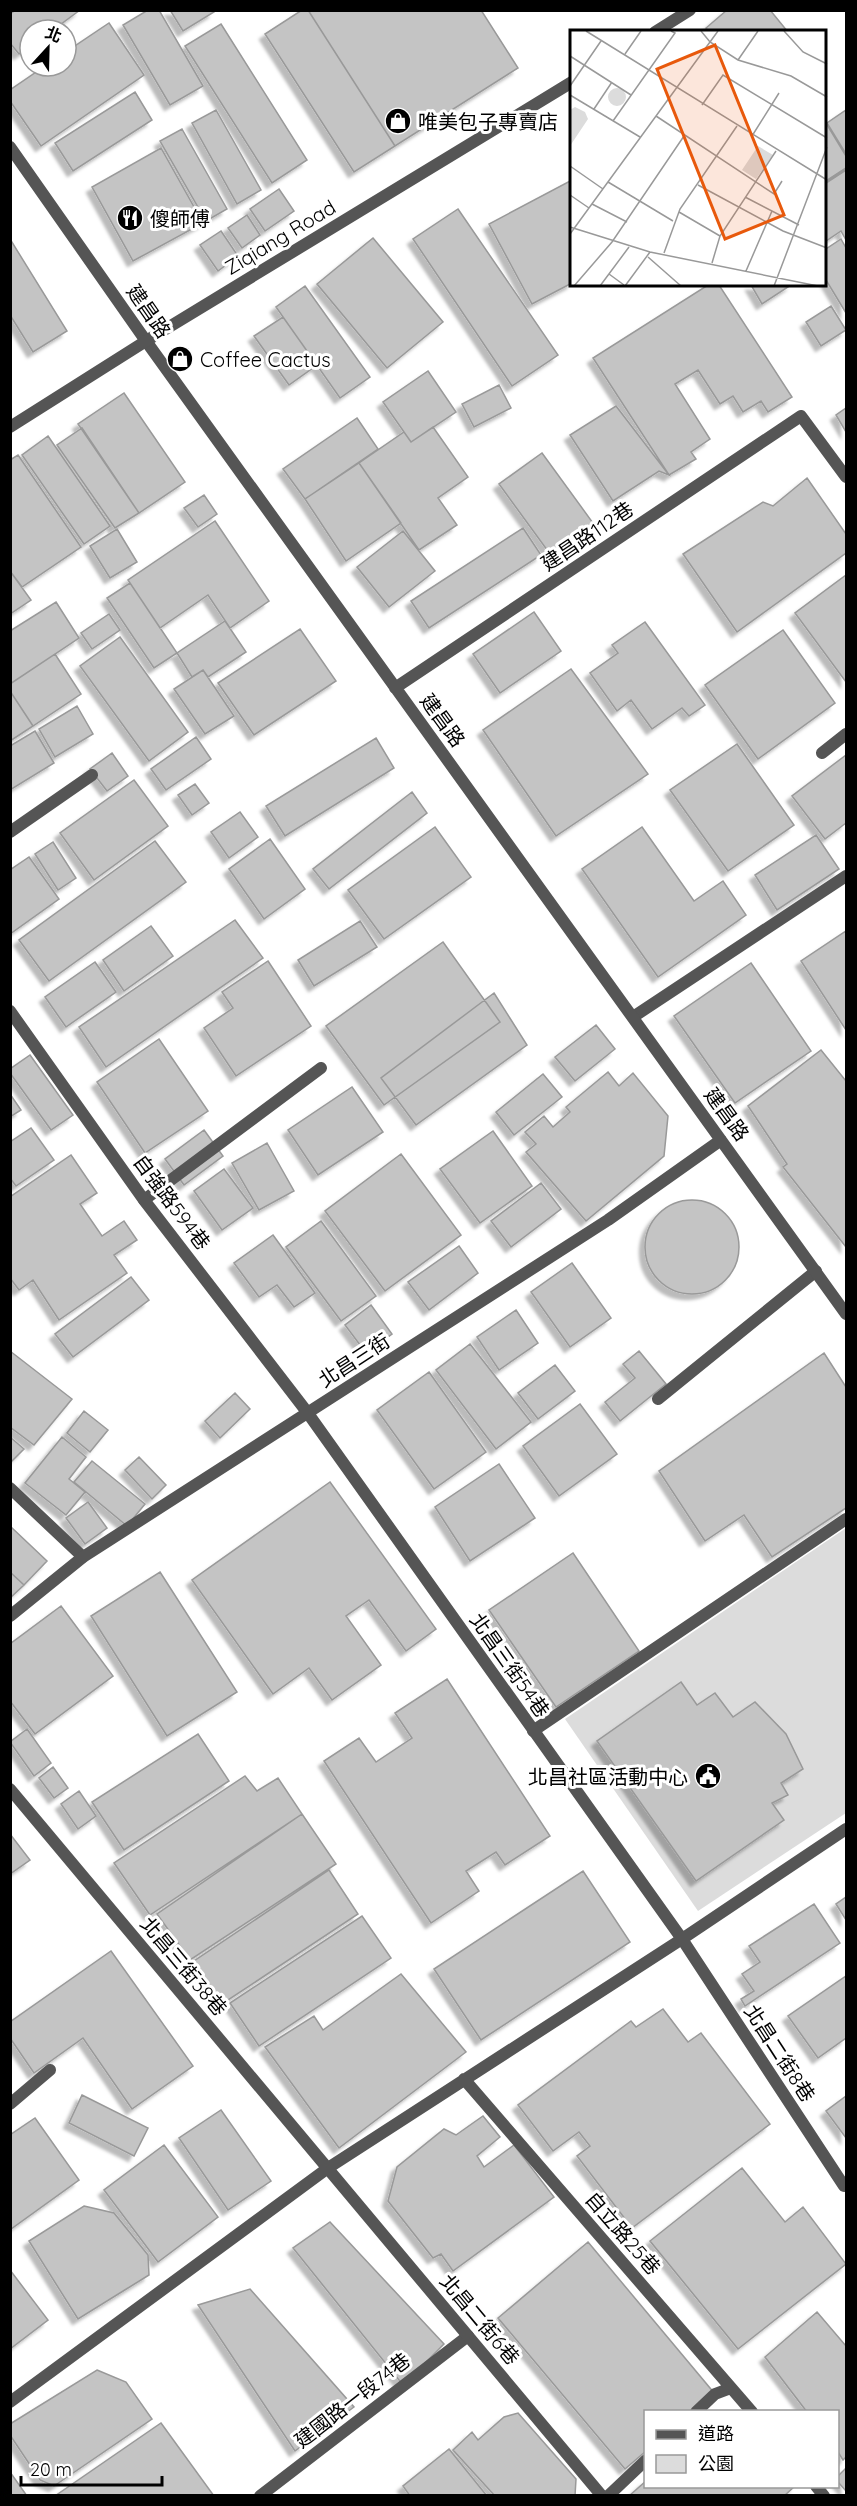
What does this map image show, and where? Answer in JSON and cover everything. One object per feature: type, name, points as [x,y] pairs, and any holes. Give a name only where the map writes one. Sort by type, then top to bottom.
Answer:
[{"type":"street","points":[[658,30],[690,10]]},
{"type":"street","name":"Ziqiang Road","points":[[10,428],[146,341],[570,83]]},
{"type":"street","name":"建昌路","points":[[10,147],[146,341],[846,1314]]},
{"type":"street","name":"建昌路112巷","points":[[395,688],[801,416],[846,477]]},
{"type":"street","points":[[822,753],[846,734]]},
{"type":"street","points":[[10,832],[92,775]]},
{"type":"street","points":[[633,1017],[846,876]]},
{"type":"street","name":"自強路594巷","points":[[10,1011],[144,1200],[307,1412]]},
{"type":"street","points":[[144,1200],[321,1068]]},
{"type":"street","name":"北昌三街","points":[[10,1616],[83,1557],[608,1220],[721,1140]]},
{"type":"street","points":[[658,1399],[816,1271]]},
{"type":"street","name":"北昌三街54巷","points":[[307,1412],[682,1939]]},
{"type":"street","points":[[10,1488],[83,1557]]},
{"type":"street","points":[[533,1731],[846,1518]]},
{"type":"street","name":"北昌三街38巷","points":[[10,1789],[328,2168]]},
{"type":"street","points":[[10,2402],[328,2168],[682,1939],[846,1829]]},
{"type":"street","name":"北昌二街8巷","points":[[682,1939],[844,2186],[846,2184]]},
{"type":"street","points":[[10,2104],[50,2070]]},
{"type":"street","name":"自立路25巷","points":[[465,2079],[750,2410]]},
{"type":"street","name":"北昌二街6巷","points":[[328,2168],[602,2496]]},
{"type":"street","name":"建國路一段74巷","points":[[260,2496],[468,2336]]},
{"type":"street","points":[[698,2410],[715,2394],[731,2388]]},
{"type":"street","points":[[608,2496],[644,2461]]},
{"type":"green space","points":[[846,1528],[846,1813],[698,1911],[565,1719]]},
{"type":"building","points":[[16,10],[80,10],[69,18],[18,18],[18,53],[10,43],[10,14]]},
{"type":"building","points":[[148,10],[159,10],[203,86],[170,105],[123,25]]},
{"type":"building","points":[[170,10],[213,10],[214,12],[183,31]]},
{"type":"building","points":[[302,10],[308,10],[395,146],[354,172],[265,34]]},
{"type":"building","points":[[308,10],[481,10],[518,68],[395,146]]},
{"type":"building","points":[[727,10],[770,10],[786,30],[708,30],[706,28]]},
{"type":"building","points":[[109,23],[144,75],[41,146],[10,101],[10,90],[28,78],[78,78],[78,44]]},
{"type":"building","points":[[221,24],[307,160],[272,183],[185,46]]},
{"type":"building","points":[[135,92],[152,120],[73,171],[55,143]]},
{"type":"building","points":[[216,110],[261,190],[237,204],[192,123]]},
{"type":"building","points":[[846,110],[846,154],[827,123]]},
{"type":"building","points":[[827,125],[846,156],[846,168],[827,180]]},
{"type":"building","points":[[182,129],[227,209],[206,221],[160,141]]},
{"type":"building","points":[[161,148],[203,223],[133,261],[92,187]]},
{"type":"building","points":[[846,170],[846,240],[841,231],[827,240],[827,182]]},
{"type":"building","points":[[570,181],[570,284],[532,304],[489,224]]},
{"type":"building","points":[[279,189],[294,211],[265,231],[250,209]]},
{"type":"building","points":[[458,209],[558,355],[512,386],[413,239]]},
{"type":"building","points":[[247,215],[260,235],[242,248],[228,228]]},
{"type":"building","points":[[221,231],[238,256],[218,271],[200,245]]},
{"type":"building","points":[[373,238],[443,322],[387,368],[317,284]]},
{"type":"building","points":[[10,239],[67,331],[33,352],[10,315]]},
{"type":"building","points":[[841,239],[846,248],[846,313],[827,282],[827,248]]},
{"type":"building","points":[[305,286],[370,377],[340,398],[276,307]]},
{"type":"building","points":[[706,286],[720,286],[792,397],[768,412],[761,401],[743,412],[733,396],[720,404],[698,370],[675,384],[710,439],[691,452],[696,459],[669,475],[593,358]]},
{"type":"building","points":[[752,286],[789,286],[762,304]]},
{"type":"building","points":[[831,306],[846,330],[821,346],[806,322]]},
{"type":"building","points":[[283,317],[317,365],[289,385],[254,336]]},
{"type":"building","points":[[428,371],[456,412],[411,442],[383,402]]},
{"type":"building","points":[[499,385],[511,408],[474,427],[462,404]]},
{"type":"building","points":[[124,393],[185,482],[139,513],[78,424]]},
{"type":"building","points":[[616,406],[669,475],[659,471],[613,501],[570,435]]},
{"type":"building","points":[[846,408],[846,432],[836,415]]},
{"type":"building","points":[[357,418],[378,449],[305,499],[283,469]]},
{"type":"building","points":[[433,427],[468,477],[438,498],[457,525],[419,550],[359,463],[404,432],[411,442]]},
{"type":"building","points":[[82,428],[139,513],[115,528],[57,445]]},
{"type":"building","points":[[48,436],[110,526],[84,544],[22,455]]},
{"type":"building","points":[[542,453],[593,523],[550,554],[499,484]]},
{"type":"building","points":[[18,455],[81,547],[22,587],[10,571],[10,460]]},
{"type":"building","points":[[359,463],[401,523],[346,561],[305,499]]},
{"type":"building","points":[[807,478],[846,534],[846,553],[737,632],[683,554],[763,502],[773,506]]},
{"type":"building","points":[[204,495],[217,514],[198,527],[184,508]]},
{"type":"building","points":[[215,521],[269,601],[230,628],[208,595],[160,628],[128,580]]},
{"type":"building","points":[[523,528],[541,555],[429,628],[411,601]]},
{"type":"building","points":[[117,529],[137,562],[110,578],[90,546]]},
{"type":"building","points":[[403,531],[435,571],[389,607],[357,567]]},
{"type":"building","points":[[10,571],[31,600],[10,614]]},
{"type":"building","points":[[846,575],[846,682],[795,613]]},
{"type":"building","points":[[130,583],[177,653],[154,668],[107,598]]},
{"type":"building","points":[[56,602],[79,638],[10,684],[10,631]]},
{"type":"building","points":[[534,612],[561,651],[500,693],[473,654]]},
{"type":"building","points":[[109,614],[120,630],[92,649],[81,633]]},
{"type":"building","points":[[225,621],[246,652],[208,677],[203,670],[192,677],[177,653]]},
{"type":"building","points":[[645,622],[705,705],[689,716],[682,708],[652,729],[631,700],[617,711],[590,673],[618,653],[612,645]]},
{"type":"building","points":[[300,629],[336,681],[254,735],[218,683]]},
{"type":"building","points":[[783,630],[835,703],[758,759],[705,685]]},
{"type":"building","points":[[120,637],[188,732],[149,761],[80,666]]},
{"type":"building","points":[[55,654],[81,694],[33,726],[10,691],[10,684]]},
{"type":"building","points":[[571,669],[648,774],[556,836],[483,730]]},
{"type":"building","points":[[203,670],[234,716],[205,734],[174,689]]},
{"type":"building","points":[[10,691],[33,726],[10,741]]},
{"type":"building","points":[[77,706],[93,734],[55,757],[39,729]]},
{"type":"building","points":[[35,731],[54,763],[10,790],[10,746]]},
{"type":"building","points":[[196,737],[211,759],[166,790],[151,769]]},
{"type":"building","points":[[376,738],[394,768],[285,836],[266,806]]},
{"type":"building","points":[[737,744],[794,825],[728,871],[670,790]]},
{"type":"building","points":[[112,753],[128,776],[107,791],[90,769]]},
{"type":"building","points":[[846,755],[846,823],[825,839],[792,796]]},
{"type":"building","points":[[134,780],[168,826],[94,880],[60,833]]},
{"type":"building","points":[[195,784],[209,803],[192,815],[178,795]]},
{"type":"building","points":[[412,792],[427,813],[329,889],[313,869]]},
{"type":"building","points":[[240,812],[258,837],[229,858],[211,832]]},
{"type":"building","points":[[435,827],[471,877],[384,939],[348,890]]},
{"type":"building","points":[[642,827],[694,901],[723,881],[746,915],[658,977],[582,869]]},
{"type":"building","points":[[816,835],[839,869],[777,910],[755,875]]},
{"type":"building","points":[[270,839],[305,889],[264,919],[229,869]]},
{"type":"building","points":[[155,841],[186,882],[49,981],[19,940]]},
{"type":"building","points":[[53,842],[76,878],[58,890],[35,854]]},
{"type":"building","points":[[29,857],[59,899],[10,934],[10,870]]},
{"type":"building","points":[[235,920],[263,958],[106,1067],[79,1027]]},
{"type":"building","points":[[360,921],[377,947],[314,986],[298,960]]},
{"type":"building","points":[[151,926],[173,956],[124,991],[103,960]]},
{"type":"building","points":[[846,931],[846,1030],[801,961]]},
{"type":"building","points":[[443,942],[500,1022],[384,1105],[326,1026]]},
{"type":"building","points":[[268,961],[311,1026],[236,1076],[204,1028],[233,1008],[222,992]]},
{"type":"building","points":[[95,962],[116,992],[66,1027],[45,997]]},
{"type":"building","points":[[751,963],[811,1051],[735,1103],[674,1016]]},
{"type":"building","points":[[494,993],[527,1045],[416,1125],[381,1078]]},
{"type":"building","points":[[596,1025],[615,1049],[575,1081],[555,1057]]},
{"type":"building","points":[[159,1039],[208,1111],[145,1153],[97,1082]]},
{"type":"building","points":[[821,1050],[846,1081],[846,1247],[783,1167],[787,1164],[748,1106]]},
{"type":"building","points":[[30,1055],[73,1115],[51,1130],[10,1073],[10,1069]]},
{"type":"building","points":[[608,1072],[619,1086],[633,1073],[668,1116],[664,1156],[586,1221],[526,1152],[536,1144],[525,1132],[544,1116],[553,1127],[570,1112],[566,1107]]},
{"type":"building","points":[[543,1074],[562,1097],[514,1135],[496,1112]]},
{"type":"building","points":[[352,1087],[383,1132],[318,1175],[288,1130]]},
{"type":"building","points":[[10,1094],[21,1110],[10,1117]]},
{"type":"building","points":[[31,1128],[54,1160],[16,1186],[10,1178],[10,1142]]},
{"type":"building","points":[[204,1130],[223,1156],[184,1185],[165,1159]]},
{"type":"building","points":[[493,1131],[532,1186],[480,1223],[440,1169]]},
{"type":"building","points":[[267,1143],[294,1191],[259,1210],[232,1163]]},
{"type":"building","points":[[401,1154],[461,1235],[385,1291],[325,1211]]},
{"type":"building","points":[[71,1155],[97,1193],[80,1204],[102,1236],[124,1221],[137,1240],[114,1255],[127,1273],[59,1320],[33,1280],[19,1290],[10,1278],[10,1197]]},
{"type":"building","points":[[224,1169],[253,1208],[222,1230],[194,1191]]},
{"type":"building","points":[[541,1183],[561,1209],[511,1247],[491,1221]]},
{"type":"building","points":[[692,1200],[710,1204],[725,1214],[735,1229],[739,1247],[735,1265],[725,1280],[710,1290],[692,1294],[674,1290],[659,1280],[649,1265],[645,1247],[649,1229],[659,1214],[674,1204]]},
{"type":"building","points":[[321,1221],[376,1296],[341,1321],[286,1247]]},
{"type":"building","points":[[273,1235],[315,1293],[294,1307],[277,1285],[259,1297],[234,1263]]},
{"type":"building","points":[[459,1246],[478,1273],[429,1310],[408,1282]]},
{"type":"building","points":[[572,1263],[611,1318],[570,1347],[531,1292]]},
{"type":"building","points":[[131,1277],[149,1300],[73,1357],[55,1334]]},
{"type":"building","points":[[371,1305],[392,1334],[366,1353],[345,1325]]},
{"type":"building","points":[[516,1310],[538,1343],[499,1370],[477,1337]]},
{"type":"building","points":[[470,1344],[531,1422],[496,1449],[436,1370]]},
{"type":"building","points":[[10,1351],[72,1399],[34,1445],[10,1427]]},
{"type":"building","points":[[639,1351],[666,1384],[620,1421],[605,1402],[635,1378],[623,1364]]},
{"type":"building","points":[[824,1353],[846,1387],[846,1508],[772,1557],[744,1515],[705,1541],[659,1471]]},
{"type":"building","points":[[555,1365],[575,1391],[538,1419],[518,1393]]},
{"type":"building","points":[[429,1372],[486,1452],[434,1489],[377,1410]]},
{"type":"building","points":[[235,1393],[250,1409],[220,1438],[205,1421]]},
{"type":"building","points":[[580,1404],[617,1454],[559,1496],[523,1446]]},
{"type":"building","points":[[84,1411],[108,1430],[90,1452],[67,1433]]},
{"type":"building","points":[[10,1437],[24,1449],[10,1463]]},
{"type":"building","points":[[62,1437],[86,1457],[69,1479],[85,1492],[66,1515],[25,1483]]},
{"type":"building","points":[[139,1457],[166,1485],[152,1499],[125,1470]]},
{"type":"building","points":[[92,1461],[145,1504],[127,1526],[74,1482]]},
{"type":"building","points":[[499,1464],[535,1518],[470,1561],[435,1507]]},
{"type":"building","points":[[330,1482],[436,1629],[406,1651],[369,1600],[346,1616],[381,1665],[332,1700],[309,1668],[273,1694],[192,1580]]},
{"type":"building","points":[[88,1502],[107,1528],[85,1544],[66,1518]]},
{"type":"building","points":[[10,1526],[47,1561],[24,1585],[10,1572]]},
{"type":"building","points":[[573,1553],[639,1651],[556,1707],[489,1610]]},
{"type":"building","points":[[10,1572],[24,1585],[10,1598]]},
{"type":"building","points":[[160,1572],[237,1692],[167,1736],[91,1616]]},
{"type":"building","points":[[61,1606],[113,1676],[35,1734],[10,1701],[10,1644]]},
{"type":"building","points":[[447,1679],[550,1836],[505,1865],[496,1852],[466,1871],[479,1891],[431,1923],[324,1761],[359,1738],[376,1762],[412,1738],[395,1713]]},
{"type":"building","name":"北昌社區活動中心","points":[[681,1682],[697,1705],[715,1693],[733,1717],[755,1702],[786,1734],[803,1769],[781,1783],[788,1795],[772,1803],[784,1820],[696,1881],[597,1741]]},
{"type":"building","points":[[27,1729],[51,1763],[34,1776],[10,1742]]},
{"type":"building","points":[[198,1734],[229,1781],[124,1850],[92,1802]]},
{"type":"building","points":[[53,1767],[68,1788],[54,1798],[39,1778]]},
{"type":"building","points":[[245,1776],[257,1791],[278,1778],[302,1814],[150,1915],[114,1863]]},
{"type":"building","points":[[79,1791],[96,1816],[78,1829],[61,1804]]},
{"type":"building","points":[[302,1814],[336,1864],[190,1960],[157,1914]]},
{"type":"building","points":[[10,1834],[30,1860],[10,1874]]},
{"type":"building","points":[[329,1870],[358,1914],[222,2004],[194,1961]]},
{"type":"building","points":[[583,1871],[630,1942],[481,2040],[434,1969]]},
{"type":"building","points":[[846,1897],[846,1920],[836,1904]]},
{"type":"building","points":[[814,1904],[840,1943],[745,2006],[741,1999],[754,1991],[742,1974],[760,1962],[749,1946]]},
{"type":"building","points":[[362,1916],[391,1958],[259,2046],[230,2003]]},
{"type":"building","points":[[111,1951],[193,2066],[132,2109],[83,2038],[34,2073],[10,2038],[10,2022]]},
{"type":"building","points":[[401,1974],[466,2052],[339,2148],[265,2047],[314,2016],[323,2030]]},
{"type":"building","points":[[846,1976],[846,2038],[818,2058],[788,2016]]},
{"type":"building","points":[[663,2009],[688,2042],[701,2033],[770,2124],[632,2228],[577,2156],[590,2146],[579,2132],[553,2151],[518,2105],[631,2021],[636,2027]]},
{"type":"building","points":[[82,2095],[148,2128],[134,2156],[69,2123]]},
{"type":"building","points":[[846,2096],[846,2138],[826,2111]]},
{"type":"building","points":[[221,2110],[271,2181],[228,2210],[179,2138]]},
{"type":"building","points":[[483,2116],[500,2137],[477,2156],[484,2167],[514,2145],[554,2197],[453,2271],[441,2254],[433,2258],[388,2201],[397,2167],[444,2129],[456,2135]]},
{"type":"building","points":[[35,2118],[79,2180],[11,2229],[10,2135]]},
{"type":"building","points":[[164,2145],[218,2217],[158,2262],[104,2190]]},
{"type":"building","points":[[742,2168],[785,2222],[803,2207],[846,2264],[738,2349],[650,2241]]},
{"type":"building","points":[[84,2206],[114,2213],[148,2255],[149,2275],[78,2319],[29,2241]]},
{"type":"building","points":[[330,2222],[444,2344],[403,2385],[293,2248]]},
{"type":"building","points":[[588,2242],[715,2394],[695,2410],[644,2410],[644,2453],[625,2469],[498,2318]]},
{"type":"building","points":[[10,2270],[48,2320],[10,2349]]},
{"type":"building","points":[[250,2289],[354,2407],[295,2451],[198,2305]]},
{"type":"building","points":[[817,2312],[846,2346],[846,2457],[843,2460],[839,2454],[839,2410],[805,2410],[765,2357]]},
{"type":"building","points":[[97,2370],[126,2382],[152,2419],[54,2486],[40,2480],[10,2435],[10,2424]]},
{"type":"building","points":[[518,2413],[576,2479],[575,2496],[495,2496],[453,2450],[472,2432],[478,2440],[504,2417]]},
{"type":"building","points":[[161,2423],[214,2496],[55,2496]]},
{"type":"building","points":[[449,2449],[487,2496],[410,2496],[403,2486]]},
{"type":"building","points":[[846,2468],[846,2491],[839,2483],[839,2475]]},
{"type":"building","points":[[10,2472],[27,2496],[10,2496]]},
{"type":"building","points":[[644,2483],[644,2488],[793,2488],[784,2496],[629,2496]]},
{"type":"place","name":"唯美包子專賣店","points":[[398,121]]},
{"type":"place","name":"傻師傅","points":[[130,218]]},
{"type":"place","name":"Coffee Cactus","points":[[180,359]]},
{"type":"place","name":"北昌社區活動中心","points":[[708,1776]]}]
